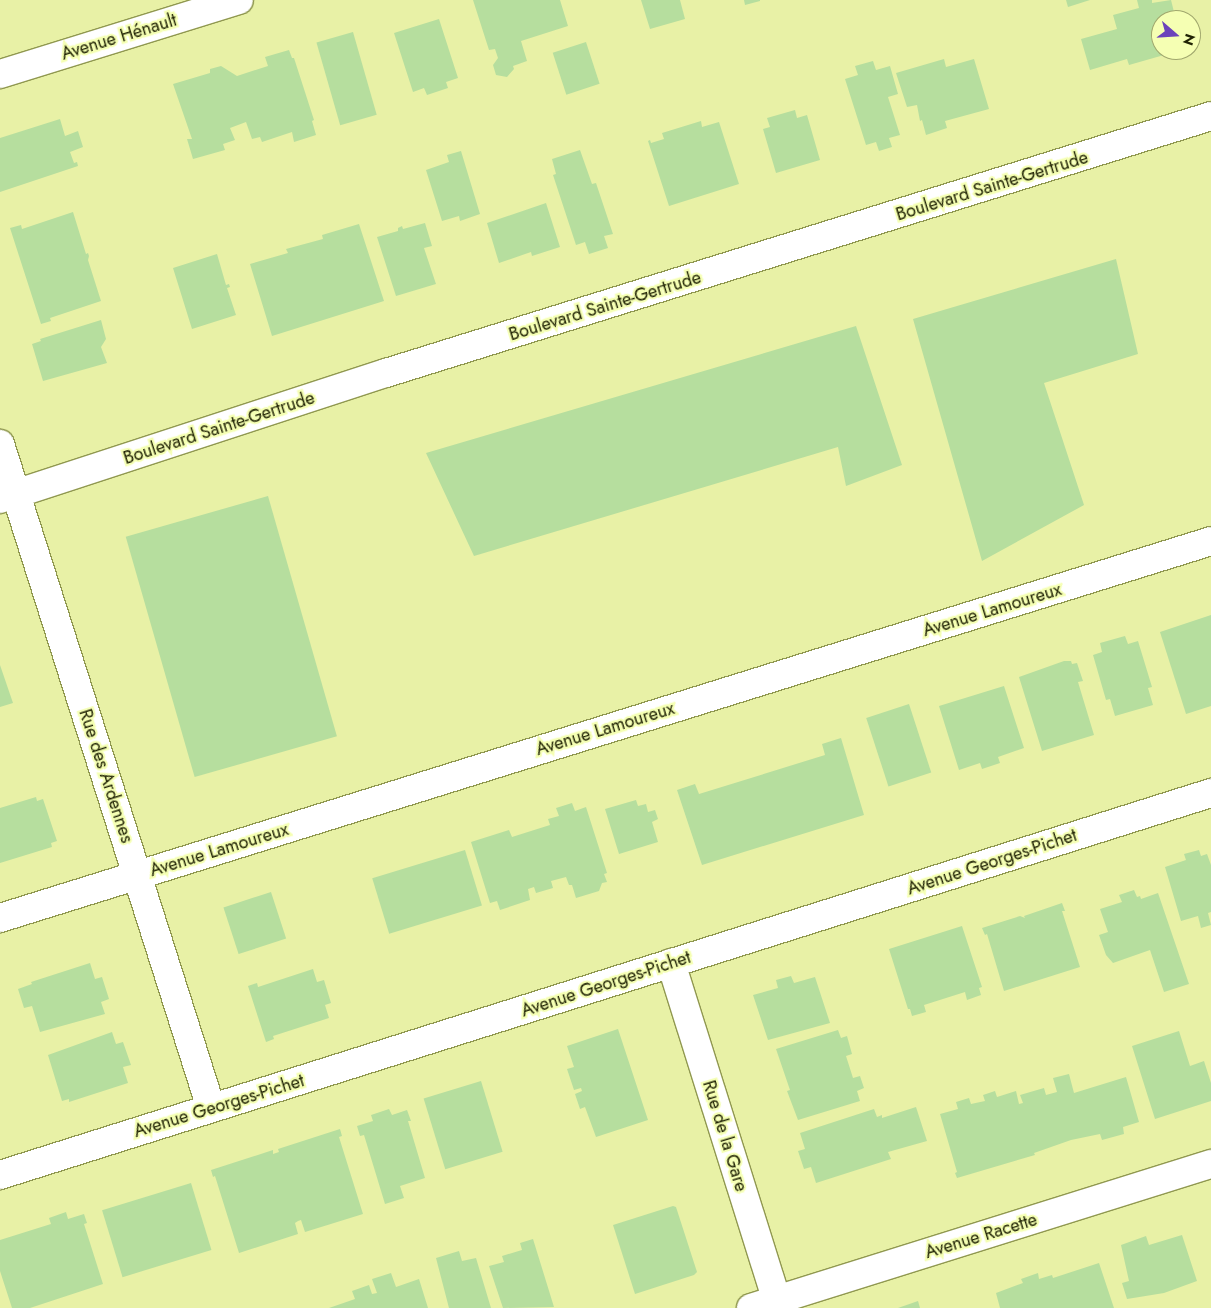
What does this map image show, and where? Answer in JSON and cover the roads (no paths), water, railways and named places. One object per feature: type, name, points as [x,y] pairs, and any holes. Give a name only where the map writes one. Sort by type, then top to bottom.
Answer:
[{"type":"street","name":"Avenue Hénault","points":[[0,74],[239,0]]},
{"type":"street","name":"Boulevard Sainte-Gertrude","points":[[8,496],[386,373],[1211,116]]},
{"type":"street","name":"Rue des Ardennes","points":[[0,444],[8,496],[137,876],[211,1108]]},
{"type":"street","name":"Avenue Lamoureux","points":[[0,918],[1211,541]]},
{"type":"street","name":"Avenue Georges-Pichet","points":[[0,1175],[1211,793]]},
{"type":"street","name":"Rue de la Gare","points":[[671,963],[769,1305]]},
{"type":"street","name":"Avenue Racette","points":[[769,1305],[1211,1164]]}]
